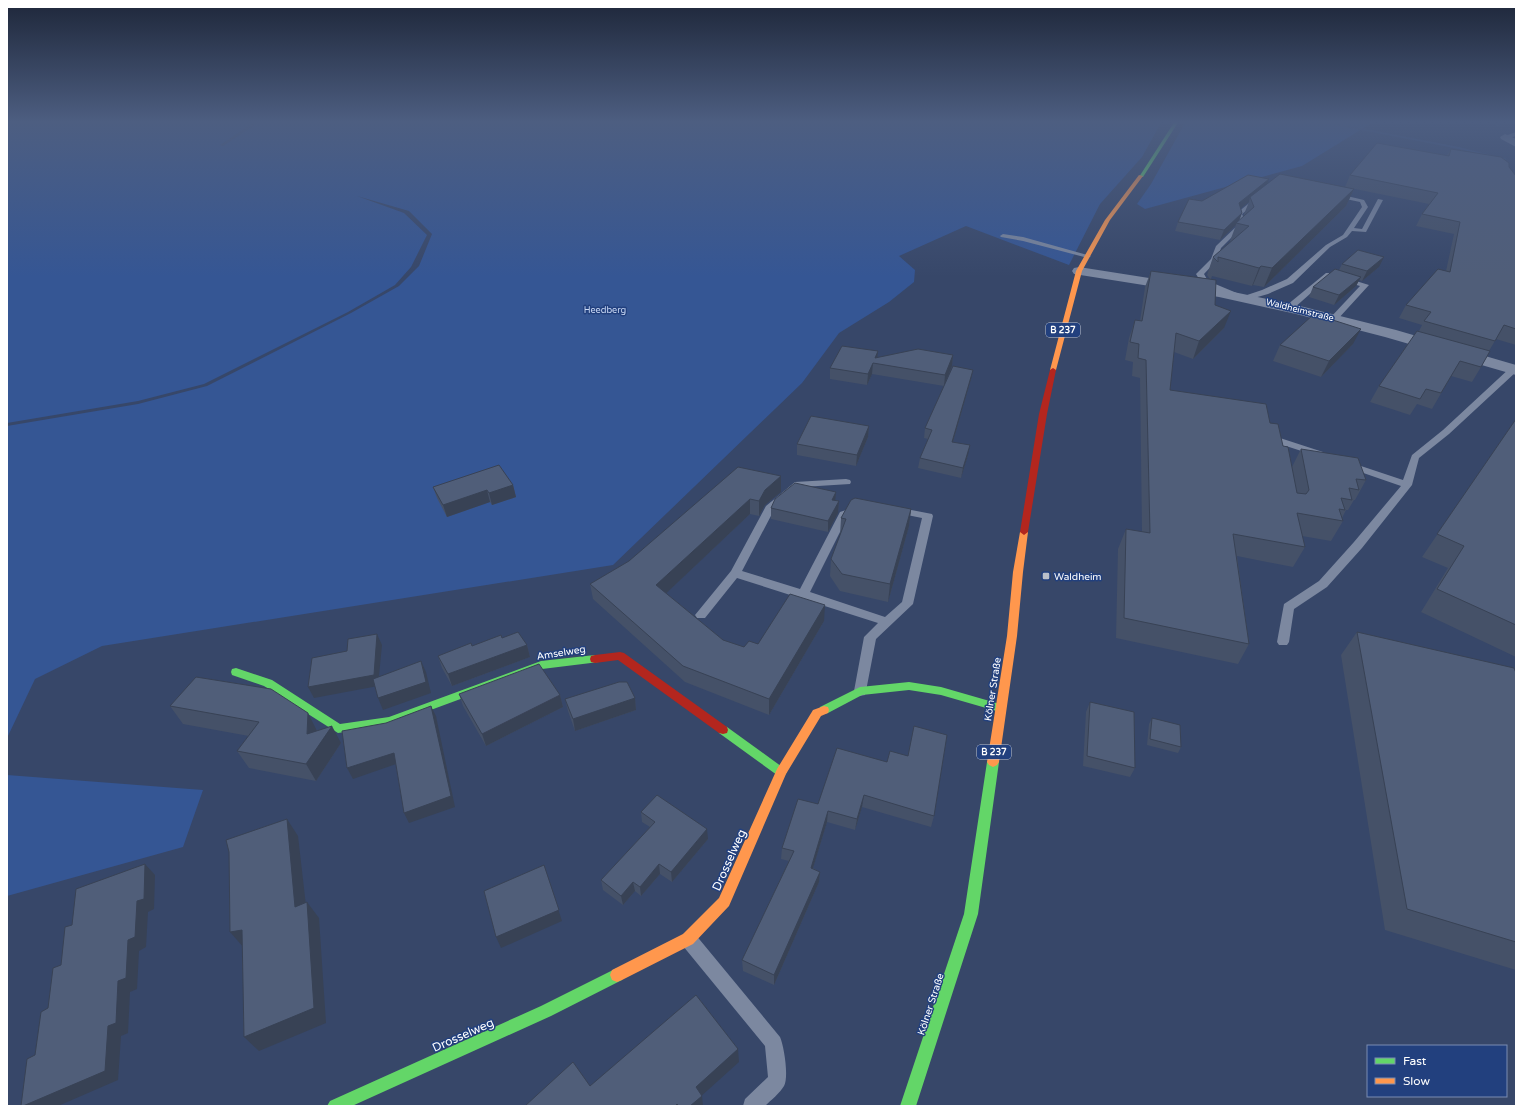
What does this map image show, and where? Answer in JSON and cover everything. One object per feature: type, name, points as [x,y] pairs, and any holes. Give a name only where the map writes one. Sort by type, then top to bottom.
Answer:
[{"type":"main road","name":"B 237","points":[[1079,271],[1108,220],[1143,173]]},
{"type":"main road","name":"Kölner Straße","points":[[908,1106],[972,914],[1000,708],[1043,414],[1047,390],[1079,271]]},
{"type":"main road","name":"Amselweg","points":[[236,672],[268,683],[338,729],[390,721],[541,665],[620,656],[781,772]]},
{"type":"main road","name":"Drosselweg","points":[[335,1106],[546,1011],[688,939],[724,902],[781,772],[817,713],[860,691],[910,686],[941,691],[1000,708]]},
{"type":"street","name":"Waldheimstraße","points":[[1079,271],[1290,307],[1334,318],[1515,370]]},
{"type":"lane","points":[[1283,186],[1304,188],[1362,201],[1365,207],[1350,229],[1345,236],[1328,246],[1290,281],[1265,292],[1244,298],[1205,282],[1200,274],[1214,260],[1218,247],[1243,223],[1239,214],[1271,188],[1283,186]]},
{"type":"lane","points":[[1350,229],[1364,231],[1380,200]]},
{"type":"lane","points":[[1003,236],[1023,239],[1088,256]]},
{"type":"lane","points":[[1290,307],[1328,274],[1365,284],[1334,318]]},
{"type":"lane","points":[[1283,642],[1288,607],[1323,584],[1407,485],[1415,457],[1446,432],[1515,370]]},
{"type":"lane","points":[[1284,464],[1280,441],[1407,485]]},
{"type":"lane","points":[[701,615],[735,573],[770,508],[799,484],[846,482]]},
{"type":"lane","points":[[803,594],[844,514],[864,507]]},
{"type":"lane","points":[[860,691],[870,637],[907,604],[928,516],[885,508]]},
{"type":"lane","points":[[735,573],[887,622]]},
{"type":"lane","points":[[688,939],[774,1043],[777,1080],[752,1106]]},
{"type":"green space","name":"Heedberg","points":[[7,173],[1128,173],[1100,204],[1069,265],[966,226],[899,256],[915,270],[914,282],[889,302],[839,333],[802,383],[613,565],[102,646],[35,679],[7,738],[7,426],[138,404],[207,386],[351,313],[399,286],[419,266],[432,234],[409,211],[357,196],[404,213],[427,235],[411,267],[395,285],[348,312],[204,384],[138,401],[7,423]]},
{"type":"green space","points":[[1157,173],[1277,173],[1145,209],[1137,204]]},
{"type":"green space","points":[[7,775],[203,790],[183,847],[7,896]]},
{"type":"building","points":[[1352,173],[1514,173],[1516,176],[1516,329],[1504,325],[1495,341],[1424,321],[1431,312],[1406,305],[1438,269],[1450,272],[1460,222],[1422,214],[1438,193],[1350,175]]},
{"type":"building","points":[[1280,174],[1354,189],[1272,268],[1261,266],[1259,268],[1218,257],[1218,262],[1213,257],[1249,226],[1236,223],[1254,207],[1250,197]]},
{"type":"building","points":[[1248,175],[1269,179],[1239,203],[1242,213],[1224,230],[1178,222],[1189,199],[1202,201]]},
{"type":"building","points":[[1358,250],[1384,257],[1367,271],[1342,264]]},
{"type":"building","points":[[1335,269],[1361,277],[1339,295],[1313,287]]},
{"type":"building","points":[[1151,271],[1216,280],[1215,305],[1231,311],[1199,341],[1176,333],[1170,390],[1266,404],[1270,423],[1278,424],[1283,446],[1288,447],[1297,493],[1306,494],[1309,490],[1301,449],[1358,458],[1366,480],[1356,479],[1359,490],[1349,488],[1352,500],[1341,498],[1345,510],[1339,509],[1343,521],[1297,513],[1305,547],[1233,534],[1249,644],[1124,618],[1126,529],[1150,533],[1146,360],[1138,358],[1139,344],[1130,342],[1135,320],[1142,321]]},
{"type":"building","points":[[1314,314],[1361,329],[1329,361],[1280,345]]},
{"type":"building","points":[[1417,331],[1490,351],[1481,367],[1460,361],[1441,393],[1426,389],[1420,399],[1379,386]]},
{"type":"building","points":[[842,346],[878,351],[875,358],[918,349],[953,355],[945,375],[873,363],[868,374],[830,368]]},
{"type":"building","points":[[953,366],[973,370],[952,442],[970,445],[963,468],[920,458],[932,430],[925,428]]},
{"type":"building","points":[[811,416],[869,426],[857,455],[797,444]]},
{"type":"building","points":[[1516,419],[1516,625],[1437,589],[1464,546],[1437,534]]},
{"type":"building","points":[[499,465],[513,485],[489,493],[487,490],[443,505],[433,487]]},
{"type":"building","points":[[738,467],[781,476],[765,490],[759,501],[750,499],[656,585],[723,640],[744,647],[749,641],[758,644],[790,594],[825,605],[769,699],[683,666],[590,584],[629,561]]},
{"type":"building","points":[[795,483],[836,492],[832,500],[839,501],[828,521],[771,508],[775,499]]},
{"type":"building","points":[[855,498],[911,509],[890,584],[842,574],[831,559],[846,519],[841,518],[851,500]]},
{"type":"building","points":[[518,632],[527,645],[448,674],[438,656],[471,643],[472,646],[501,635],[502,638]]},
{"type":"building","points":[[1357,632],[1514,668],[1516,673],[1516,942],[1407,909]]},
{"type":"building","points":[[377,634],[374,675],[308,687],[312,658],[347,651],[348,639]]},
{"type":"building","points":[[421,661],[426,682],[378,698],[373,679]]},
{"type":"building","points":[[539,664],[560,695],[482,734],[459,694]]},
{"type":"building","points":[[196,677],[271,689],[308,713],[307,734],[332,726],[306,764],[237,751],[259,722],[170,706]]},
{"type":"building","points":[[619,682],[627,682],[635,698],[573,719],[565,699]]},
{"type":"building","points":[[1090,702],[1134,712],[1135,768],[1087,756]]},
{"type":"building","points":[[431,706],[451,796],[404,813],[394,753],[347,768],[342,731],[386,723]]},
{"type":"building","points":[[1152,718],[1180,725],[1181,747],[1150,739]]},
{"type":"building","points":[[914,726],[947,735],[934,816],[864,795],[857,819],[828,811],[811,868],[820,872],[774,975],[742,960],[794,851],[782,848],[798,799],[818,804],[837,748],[887,762],[890,751],[908,756]]},
{"type":"building","points":[[657,795],[707,829],[671,872],[659,864],[640,887],[633,882],[621,896],[601,880],[655,822],[641,812]]},
{"type":"building","points":[[287,819],[295,907],[307,902],[314,1008],[244,1037],[242,930],[230,932],[229,852],[226,840]]},
{"type":"building","points":[[145,864],[144,899],[137,901],[135,937],[128,940],[126,978],[118,981],[116,1023],[108,1026],[105,1071],[21,1106],[27,1059],[35,1055],[41,1012],[48,1008],[53,968],[61,965],[65,927],[72,925],[76,889]]},
{"type":"building","points":[[544,865],[559,910],[496,937],[484,891]]},
{"type":"building","points":[[696,995],[738,1049],[696,1087],[702,1096],[690,1106],[679,1106],[677,1104],[675,1106],[525,1106],[573,1062],[590,1086]]},
{"type":"traffic: fast","points":[[236,672],[268,683],[338,729],[390,721],[541,665],[595,659]]},
{"type":"traffic: fast","points":[[824,710],[860,691],[909,686],[941,691],[1000,708]]},
{"type":"traffic: fast","points":[[723,730],[781,772]]},
{"type":"traffic: fast","points":[[908,1106],[971,914],[993,762]]},
{"type":"traffic: fast","points":[[335,1106],[546,1011],[617,975]]},
{"type":"traffic: slow","points":[[1053,370],[1079,271],[1108,220],[1141,176]]},
{"type":"traffic: slow","points":[[993,762],[1012,636],[1018,572],[1024,532]]},
{"type":"traffic: slow","points":[[617,975],[688,939],[724,902],[781,772],[817,713],[824,710]]},
{"type":"traffic: jam","points":[[1024,532],[1043,414],[1053,370]]},
{"type":"traffic: jam","points":[[595,659],[620,656],[723,730]]},
{"type":"place","name":"Waldheim","points":[[1046,576]]}]
